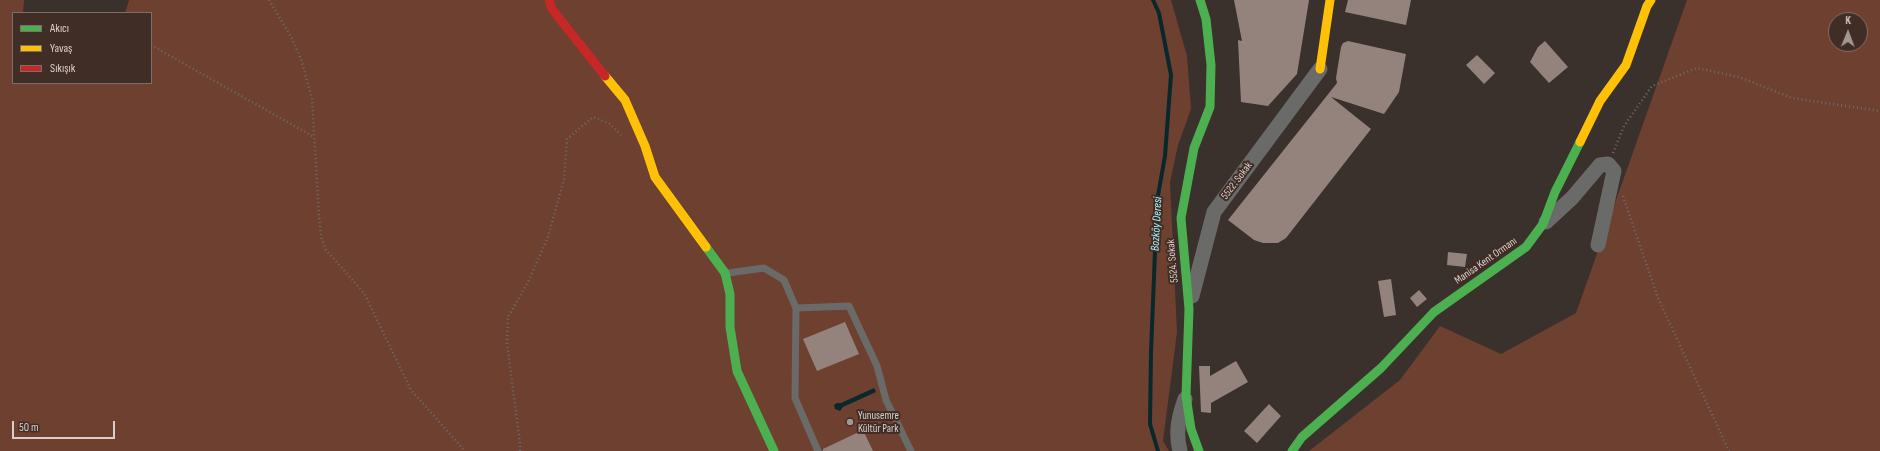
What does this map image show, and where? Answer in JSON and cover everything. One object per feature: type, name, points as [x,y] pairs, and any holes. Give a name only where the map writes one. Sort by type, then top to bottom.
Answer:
[{"type":"street","points":[[549,0],[552,10],[624,100],[645,146],[655,177],[725,273],[730,294],[730,327],[737,371],[774,451]]},
{"type":"street","name":"5524. Sokak","points":[[1199,451],[1191,429],[1186,396],[1189,309],[1181,218],[1194,148],[1210,106],[1211,66],[1206,19],[1200,0]]},
{"type":"street","points":[[1320,69],[1330,0]]},
{"type":"street","name":"Manisa Kent Ormanı","points":[[1292,451],[1302,436],[1381,368],[1434,312],[1526,247],[1543,224],[1555,192],[1600,101],[1626,65],[1647,6],[1651,0]]},
{"type":"street","name":"5522. Sokak","points":[[1189,309],[1214,212],[1320,69]]},
{"type":"street","points":[[1543,224],[1572,198],[1600,165],[1608,164],[1614,171],[1598,246]]},
{"type":"street","points":[[1180,451],[1178,443],[1178,420],[1186,396]]},
{"type":"lane","points":[[725,273],[764,268],[784,280],[796,308],[795,398],[818,451]]},
{"type":"lane","points":[[796,308],[849,306],[877,366],[886,400],[911,451]]},
{"type":"path","points":[[269,0],[290,34],[301,59],[312,99],[320,230],[326,250],[364,294],[411,390],[465,451]]},
{"type":"path","points":[[152,46],[314,138]]},
{"type":"path","points":[[1608,164],[1624,126],[1652,86],[1697,68],[1739,77],[1792,98],[1880,111]]},
{"type":"path","points":[[520,451],[506,343],[508,317],[528,282],[548,237],[564,179],[567,139],[593,117],[610,124],[623,137]]},
{"type":"path","points":[[1622,193],[1658,298],[1729,451]]},
{"type":"shaded area","points":[[0,0],[24,0],[23,12],[12,12],[12,84],[152,84],[152,12],[125,12],[129,0],[1171,0],[1187,56],[1191,109],[1178,145],[1170,182],[1177,332],[1163,441],[1169,451],[0,451]]},
{"type":"shaded area","points":[[1687,0],[1880,0],[1880,451],[1309,451],[1400,380],[1440,326],[1501,354],[1576,313]]},
{"type":"water","points":[[874,388],[876,392],[843,407],[840,411],[835,409],[834,405],[837,403],[841,403]]},
{"type":"building","points":[[1234,0],[1309,0],[1297,74],[1268,106],[1241,102],[1238,40],[1242,41]]},
{"type":"building","points":[[1348,0],[1411,0],[1406,25],[1345,12]]},
{"type":"building","points":[[1348,41],[1406,54],[1399,92],[1384,114],[1331,97],[1371,129],[1286,238],[1278,243],[1263,243],[1254,240],[1228,220],[1337,83],[1336,78],[1341,47],[1343,43]]},
{"type":"building","points":[[1545,41],[1568,67],[1549,83],[1530,62],[1538,47]]},
{"type":"building","points":[[1477,55],[1495,73],[1484,84],[1466,65]]},
{"type":"building","points":[[1448,252],[1467,254],[1465,267],[1447,265]]},
{"type":"building","points":[[1391,279],[1396,315],[1384,317],[1378,281]]},
{"type":"building","points":[[1419,290],[1427,299],[1417,307],[1410,298]]},
{"type":"building","points":[[845,322],[859,354],[817,371],[803,339]]},
{"type":"building","points":[[1236,361],[1248,382],[1211,403],[1211,413],[1201,412],[1199,366],[1210,366],[1210,376]]},
{"type":"building","points":[[1269,404],[1281,416],[1257,443],[1244,431]]},
{"type":"building","points":[[863,430],[873,451],[823,451],[823,449]]},
{"type":"waterway","name":"Bozköy Deresi","points":[[1153,0],[1159,13],[1171,75],[1165,156],[1157,201],[1151,352],[1150,424],[1158,451]]},
{"type":"traffic: fast","points":[[1199,451],[1191,429],[1186,396],[1189,309],[1181,218],[1194,148],[1210,107],[1211,65],[1206,19],[1200,0]]},
{"type":"traffic: fast","points":[[1292,451],[1302,437],[1381,368],[1434,312],[1526,247],[1543,224],[1555,192],[1580,142]]},
{"type":"traffic: fast","points":[[706,247],[725,273],[730,294],[730,327],[737,371],[774,451]]},
{"type":"traffic: slow","points":[[1320,69],[1330,0]]},
{"type":"traffic: slow","points":[[1580,142],[1600,101],[1626,65],[1647,6],[1651,0]]},
{"type":"traffic: slow","points":[[605,76],[625,100],[645,146],[655,177],[706,247]]},
{"type":"traffic: jam","points":[[549,0],[552,9],[605,76]]},
{"type":"place","name":"Yunusemre Kültür Park","points":[[850,422]]}]
